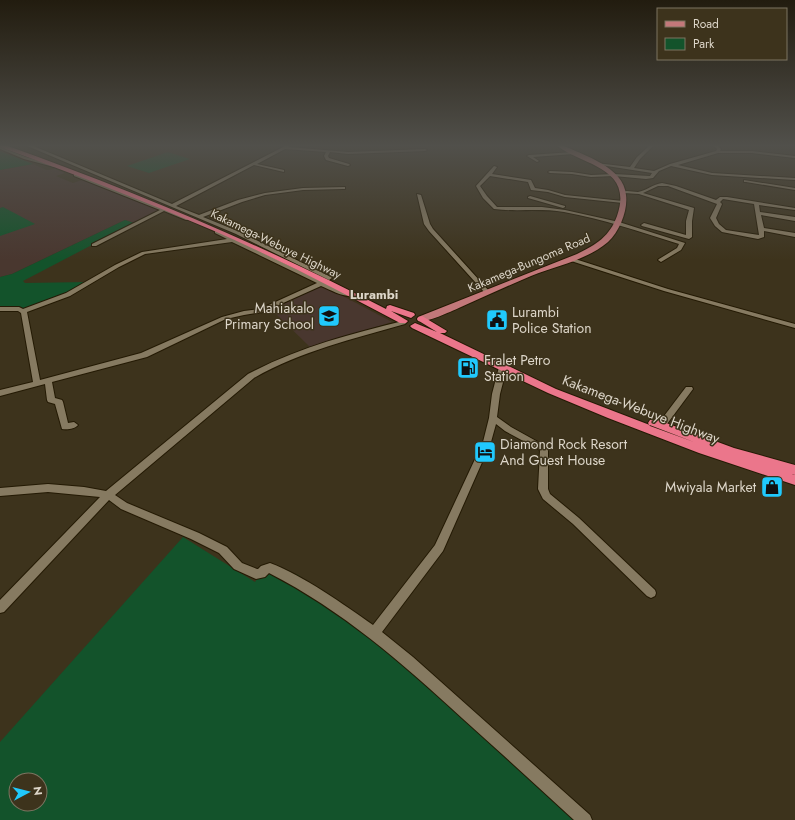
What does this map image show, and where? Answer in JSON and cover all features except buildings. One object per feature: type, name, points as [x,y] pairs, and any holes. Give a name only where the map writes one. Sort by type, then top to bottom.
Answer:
[{"type":"highway","name":"Kakamega-Webuye Highway","points":[[104,183],[216,229],[361,299],[407,325],[417,320]]},
{"type":"highway","points":[[110,183],[216,226],[417,320]]},
{"type":"highway","name":"Kakamega-Webuye Highway","points":[[417,320],[503,367],[552,391],[689,446],[795,480]]},
{"type":"highway","name":"Kakamega-Webuye Highway","points":[[417,320],[536,377],[661,426],[730,450],[795,470]]},
{"type":"main road","points":[[621,183],[624,192]]},
{"type":"main road","name":"Kakamega-Bungoma Road","points":[[417,320],[438,313],[599,246],[616,228],[624,192]]},
{"type":"street","points":[[96,183],[200,224],[337,291],[361,299]]},
{"type":"street","points":[[116,183],[200,216],[271,248],[329,278]]},
{"type":"street","points":[[172,206],[216,183]]},
{"type":"street","points":[[481,183],[478,186],[485,197],[496,208],[542,208],[565,211],[618,221],[686,237],[690,236],[689,221],[692,209],[639,193],[624,192]]},
{"type":"street","points":[[531,183],[533,189],[548,191],[565,196],[623,202]]},
{"type":"street","points":[[763,183],[795,189]]},
{"type":"street","points":[[639,193],[647,188],[654,188],[661,184],[717,202],[720,204],[719,209],[713,218],[723,230],[758,237],[762,236],[756,203]]},
{"type":"street","points":[[200,216],[245,199],[265,194],[342,188]]},
{"type":"street","points":[[419,195],[427,224],[431,230],[471,273],[486,292]]},
{"type":"street","points":[[530,197],[564,207],[566,208],[565,211]]},
{"type":"street","points":[[717,202],[724,198],[795,209]]},
{"type":"street","points":[[94,245],[163,210]]},
{"type":"street","points":[[757,213],[795,219]]},
{"type":"street","points":[[618,221],[682,243],[679,249],[661,260]]},
{"type":"street","points":[[761,230],[795,235]]},
{"type":"street","points":[[23,312],[72,292],[102,274],[139,255],[159,250],[233,240]]},
{"type":"street","points":[[570,259],[645,284],[795,326]]},
{"type":"street","points":[[0,393],[144,354],[170,344],[224,318],[261,311],[322,283]]},
{"type":"street","points":[[0,308],[19,309],[23,312],[37,383]]},
{"type":"street","points":[[0,608],[108,495],[230,392],[267,367],[328,345],[403,322]]},
{"type":"street","points":[[374,633],[439,548],[487,442],[493,418],[496,394],[503,367]]},
{"type":"street","points":[[48,380],[51,400],[59,402],[65,427],[74,425]]},
{"type":"street","points":[[661,426],[688,389]]},
{"type":"street","points":[[493,418],[508,429],[544,449],[543,489],[546,496],[576,521],[651,593]]},
{"type":"street","points":[[0,492],[48,488],[108,495],[124,506],[195,536],[223,550],[238,566],[256,574],[261,574],[265,569],[270,568],[295,580],[334,604],[409,660],[585,820]]},
{"type":"shaded area","points":[[0,183],[96,183],[164,209],[134,223],[125,220],[12,274],[0,277]]},
{"type":"shaded area","name":"Mahiakalo Primary School","points":[[322,285],[392,322],[310,347],[272,310]]},
{"type":"green space","points":[[3,207],[35,224],[0,236],[0,208]]},
{"type":"green space","points":[[125,220],[134,223],[23,281],[25,283],[88,282],[65,294],[24,310],[13,307],[0,308],[0,277],[12,274]]},
{"type":"green space","points":[[183,537],[255,582],[267,564],[298,575],[375,633],[578,820],[0,820],[0,742]]},
{"type":"place","name":"Mahiakalo Primary School","points":[[329,316]]},
{"type":"place","name":"Lurambi Police Station","points":[[497,320]]},
{"type":"place","name":"Fralet Petro Station","points":[[468,368]]},
{"type":"place","name":"Diamond Rock Resort And Guest House","points":[[485,452]]},
{"type":"place","name":"Mwiyala Market","points":[[772,487]]},
{"type":"district","name":"Lurambi","points":[[374,294]]}]
